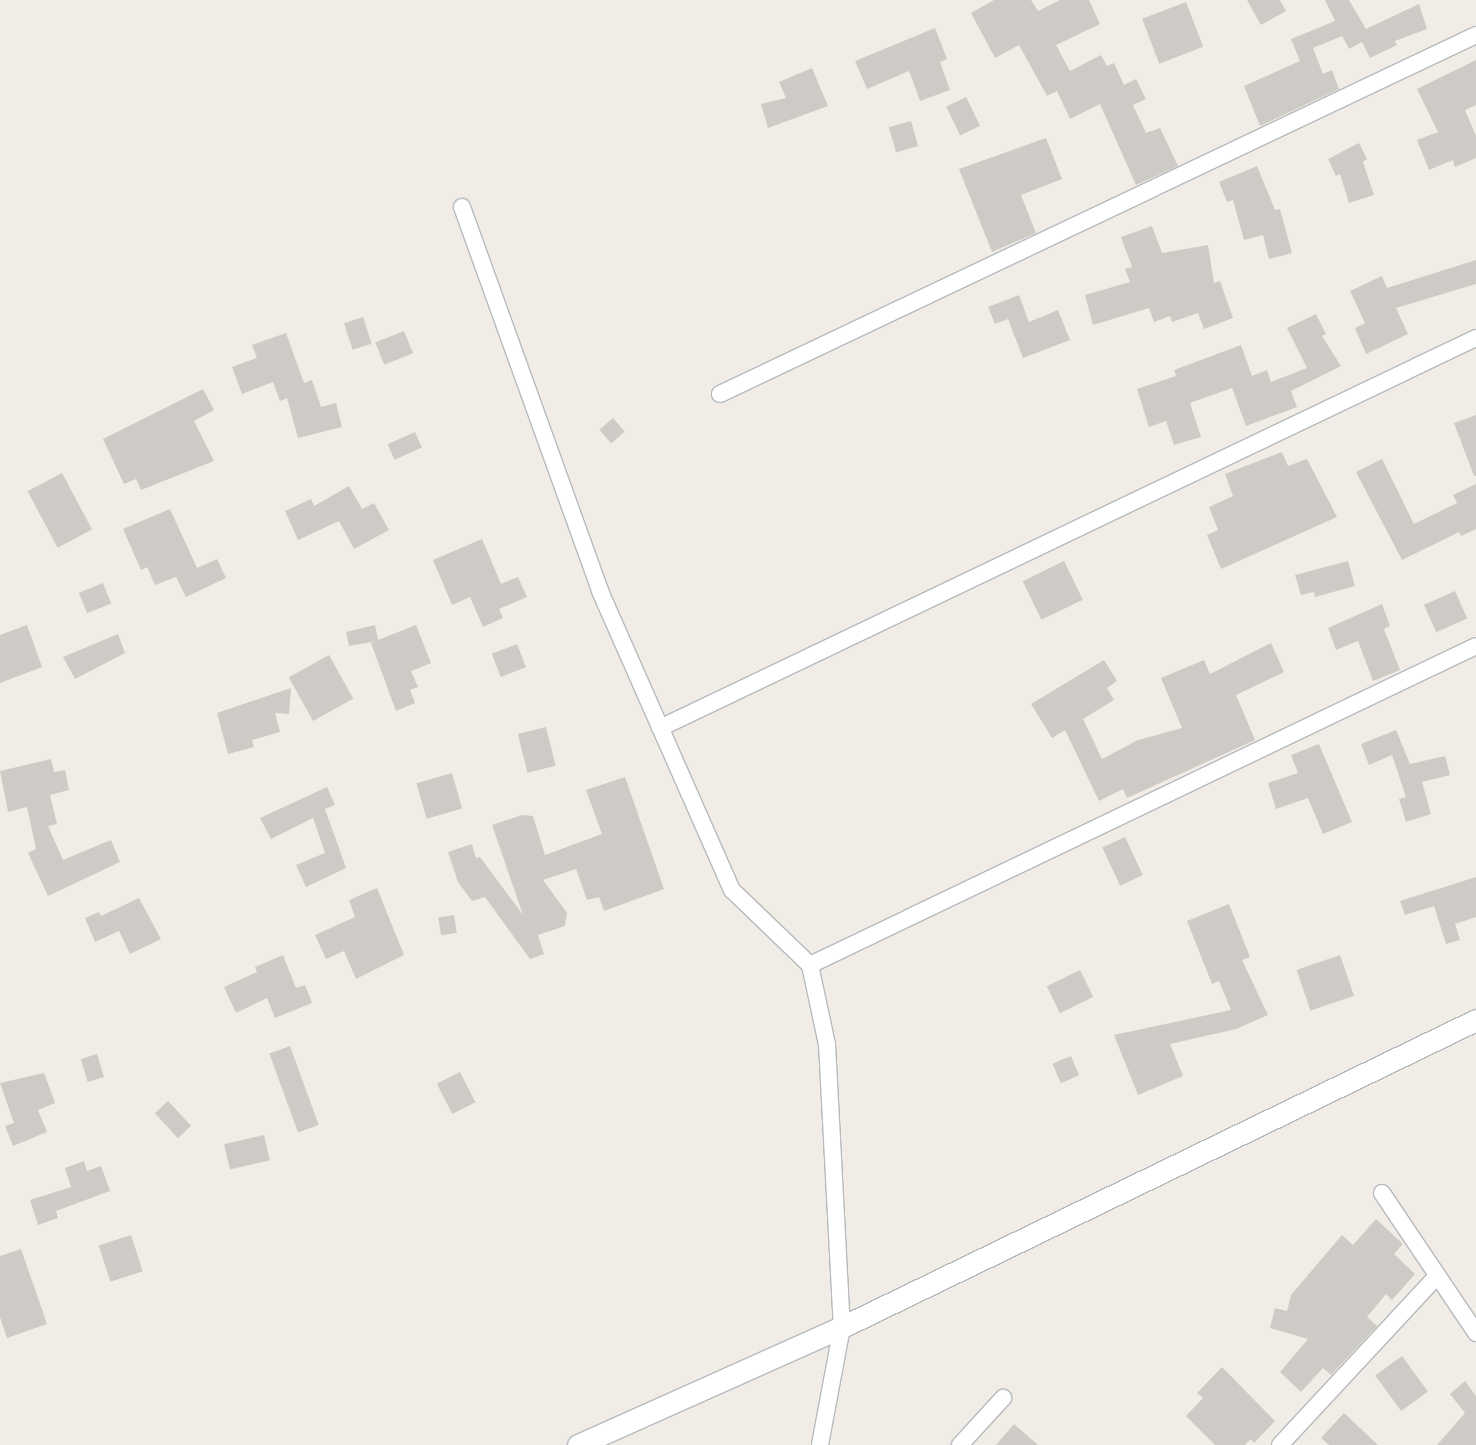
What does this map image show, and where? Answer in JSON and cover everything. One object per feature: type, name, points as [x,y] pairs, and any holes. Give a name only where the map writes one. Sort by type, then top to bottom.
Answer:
[{"type":"street","points":[[720,394],[1476,35]]},
{"type":"street","points":[[462,206],[600,591],[732,890],[810,965],[827,1044],[842,1327],[820,1445]]},
{"type":"street","points":[[660,728],[1476,338]]},
{"type":"street","points":[[810,965],[1476,646]]},
{"type":"street","points":[[578,1445],[842,1327],[1476,1020]]},
{"type":"street","points":[[1382,1193],[1476,1333]]},
{"type":"street","points":[[1280,1445],[1437,1276]]},
{"type":"street","points":[[960,1445],[1002,1398]]},
{"type":"building","points":[[994,0],[1031,0],[1038,11],[1060,0],[1089,0],[1100,24],[1056,45],[1070,71],[1101,55],[1107,66],[1114,63],[1124,85],[1136,79],[1146,99],[1133,105],[1146,133],[1160,128],[1178,166],[1136,185],[1100,104],[1070,119],[1057,91],[1047,96],[1019,45],[995,58],[971,13]]},
{"type":"building","points":[[1247,0],[1280,0],[1286,11],[1261,25]]},
{"type":"building","points":[[1325,0],[1349,0],[1366,29],[1419,4],[1427,29],[1395,41],[1397,45],[1370,58],[1362,42],[1349,49],[1342,36],[1313,48],[1323,74],[1332,70],[1339,89],[1260,126],[1244,86],[1300,61],[1291,39],[1335,21]]},
{"type":"building","points":[[1186,2],[1203,47],[1159,64],[1142,19]]},
{"type":"building","points":[[935,28],[947,59],[940,62],[950,90],[920,101],[909,71],[867,89],[855,61]]},
{"type":"building","points":[[1476,60],[1476,105],[1465,110],[1476,136],[1476,158],[1455,167],[1453,160],[1429,170],[1417,140],[1438,132],[1417,89]]},
{"type":"building","points":[[812,68],[828,106],[768,128],[761,104],[786,98],[779,82]]},
{"type":"building","points":[[966,97],[980,126],[960,135],[946,107]]},
{"type":"building","points":[[911,121],[918,146],[896,152],[889,127]]},
{"type":"building","points":[[1046,138],[1062,179],[1021,195],[1036,233],[992,252],[959,169]]},
{"type":"building","points":[[1359,143],[1367,159],[1363,162],[1374,195],[1349,203],[1340,174],[1336,176],[1328,159]]},
{"type":"building","points":[[1257,166],[1275,210],[1280,209],[1292,253],[1269,259],[1263,235],[1244,240],[1233,200],[1227,202],[1219,182]]},
{"type":"building","points":[[1152,226],[1162,253],[1208,245],[1214,283],[1220,281],[1233,318],[1204,329],[1198,313],[1172,322],[1170,316],[1154,322],[1149,308],[1093,325],[1085,295],[1130,282],[1125,269],[1132,267],[1121,237]]},
{"type":"building","points":[[1476,260],[1476,284],[1396,308],[1408,334],[1366,354],[1355,328],[1365,323],[1350,291],[1382,276],[1387,288]]},
{"type":"building","points":[[1019,295],[1029,322],[1058,310],[1070,340],[1023,358],[1008,319],[995,324],[988,307]]},
{"type":"building","points":[[1316,314],[1326,334],[1322,336],[1341,366],[1291,391],[1297,407],[1246,426],[1232,388],[1190,403],[1201,437],[1174,445],[1166,421],[1149,427],[1137,389],[1176,376],[1174,370],[1241,345],[1252,376],[1267,370],[1271,382],[1307,368],[1287,328]]},
{"type":"building","points":[[363,317],[372,344],[353,350],[344,323]]},
{"type":"building","points":[[404,331],[413,353],[384,365],[375,343]]},
{"type":"building","points":[[286,333],[304,383],[312,380],[321,407],[336,403],[342,427],[298,438],[287,398],[280,401],[273,382],[242,394],[232,367],[257,358],[252,345]]},
{"type":"building","points":[[203,389],[214,410],[194,421],[214,461],[141,490],[136,479],[124,484],[103,439]]},
{"type":"building","points":[[1476,415],[1476,476],[1474,476],[1454,423]]},
{"type":"building","points":[[613,418],[625,432],[611,443],[599,430]]},
{"type":"building","points":[[415,432],[422,448],[395,460],[388,444]]},
{"type":"building","points":[[1282,452],[1288,466],[1307,459],[1337,517],[1221,569],[1207,535],[1218,530],[1209,507],[1233,496],[1225,474]]},
{"type":"building","points":[[1382,459],[1414,524],[1457,503],[1453,495],[1476,484],[1476,529],[1461,536],[1459,532],[1402,560],[1356,472]]},
{"type":"building","points":[[62,473],[92,530],[58,548],[28,491]]},
{"type":"building","points":[[349,486],[362,509],[374,503],[389,530],[354,549],[339,521],[298,540],[285,511],[311,499],[314,506]]},
{"type":"building","points":[[170,509],[197,568],[217,559],[226,578],[186,597],[176,577],[155,585],[147,567],[141,570],[123,529]]},
{"type":"building","points":[[482,539],[501,584],[518,577],[527,597],[499,609],[503,618],[483,627],[470,597],[452,605],[433,560]]},
{"type":"building","points":[[1064,561],[1083,600],[1042,620],[1023,581]]},
{"type":"building","points":[[1348,561],[1355,586],[1315,597],[1314,592],[1301,595],[1295,575]]},
{"type":"building","points":[[103,583],[111,603],[87,613],[79,593]]},
{"type":"building","points":[[1455,591],[1467,618],[1436,632],[1424,605]]},
{"type":"building","points":[[1382,604],[1390,626],[1384,629],[1400,670],[1373,681],[1358,641],[1336,650],[1328,628]]},
{"type":"building","points":[[27,625],[42,667],[0,683],[0,635]]},
{"type":"building","points":[[375,625],[378,640],[416,625],[431,663],[411,671],[418,687],[410,690],[415,703],[396,711],[371,643],[377,641],[349,646],[346,632]]},
{"type":"building","points":[[118,634],[125,653],[75,679],[63,657]]},
{"type":"building","points":[[1271,643],[1284,672],[1236,695],[1255,740],[1127,798],[1123,789],[1099,801],[1065,730],[1052,738],[1031,704],[1104,660],[1117,681],[1107,688],[1114,700],[1083,719],[1102,759],[1138,740],[1182,728],[1161,678],[1204,660],[1210,674]]},
{"type":"building","points":[[517,644],[526,667],[501,677],[492,654]]},
{"type":"building","points":[[329,655],[353,699],[313,721],[289,677]]},
{"type":"building","points":[[291,688],[289,714],[275,713],[280,732],[252,740],[254,747],[228,754],[217,713]]},
{"type":"building","points":[[546,727],[556,766],[528,773],[518,734]]},
{"type":"building","points":[[1396,730],[1410,764],[1445,756],[1450,775],[1422,782],[1431,814],[1406,822],[1399,799],[1406,797],[1392,755],[1369,765],[1361,744]]},
{"type":"building","points":[[1319,744],[1352,822],[1323,834],[1308,798],[1276,809],[1268,783],[1298,773],[1291,755]]},
{"type":"building","points":[[51,759],[54,772],[65,770],[69,790],[50,795],[57,824],[48,826],[63,860],[111,840],[120,862],[48,896],[28,853],[36,849],[27,807],[8,812],[0,771]]},
{"type":"building","points":[[452,773],[462,809],[427,819],[416,783]]},
{"type":"building","points":[[625,777],[664,889],[604,911],[599,897],[587,900],[576,869],[543,880],[567,913],[565,926],[538,935],[544,954],[530,959],[485,897],[472,901],[458,882],[448,852],[472,844],[476,858],[480,857],[523,915],[492,825],[522,815],[533,816],[545,855],[602,834],[586,790]]},
{"type":"building","points":[[327,787],[335,805],[325,809],[346,868],[306,887],[296,865],[325,853],[313,818],[271,839],[260,818]]},
{"type":"building","points":[[1125,837],[1143,875],[1120,886],[1102,848]]},
{"type":"building","points":[[1476,877],[1476,917],[1455,924],[1460,940],[1446,944],[1434,906],[1405,915],[1400,901]]},
{"type":"building","points":[[377,888],[404,955],[356,979],[344,951],[326,959],[315,935],[355,917],[349,900]]},
{"type":"building","points":[[139,898],[161,939],[130,954],[119,931],[95,942],[85,918],[99,912],[101,916]]},
{"type":"building","points":[[1229,904],[1250,957],[1242,960],[1268,1015],[1236,1029],[1170,1044],[1183,1076],[1138,1095],[1114,1035],[1231,1010],[1219,981],[1212,984],[1187,921]]},
{"type":"building","points":[[454,915],[457,933],[441,935],[438,918]]},
{"type":"building","points":[[283,955],[296,988],[305,985],[312,1003],[275,1018],[267,998],[236,1013],[224,987],[257,972],[255,967]]},
{"type":"building","points":[[1340,955],[1354,996],[1311,1011],[1297,970]]},
{"type":"building","points":[[1080,970],[1093,997],[1060,1013],[1047,986]]},
{"type":"building","points":[[290,1046],[319,1125],[298,1132],[269,1054]]},
{"type":"building","points":[[97,1054],[104,1077],[88,1082],[81,1059]]},
{"type":"building","points":[[1071,1056],[1079,1075],[1061,1083],[1053,1064]]},
{"type":"building","points":[[460,1072],[475,1102],[452,1114],[437,1084]]},
{"type":"building","points":[[44,1073],[55,1103],[38,1110],[47,1132],[13,1146],[5,1126],[14,1123],[0,1083]]},
{"type":"building","points":[[168,1101],[191,1126],[178,1138],[155,1113]]},
{"type":"building","points":[[264,1135],[270,1160],[230,1170],[224,1144]]},
{"type":"building","points":[[84,1161],[87,1171],[101,1166],[110,1191],[56,1211],[58,1218],[38,1225],[30,1200],[71,1187],[65,1168]]},
{"type":"building","points":[[1376,1219],[1403,1244],[1394,1254],[1415,1274],[1392,1300],[1386,1294],[1367,1317],[1377,1326],[1331,1375],[1323,1368],[1301,1392],[1280,1372],[1308,1339],[1270,1328],[1275,1308],[1287,1311],[1291,1295],[1342,1235],[1353,1245]]},
{"type":"building","points":[[131,1235],[143,1271],[110,1282],[99,1246]]},
{"type":"building","points":[[21,1249],[47,1324],[7,1338],[0,1317],[0,1256]]},
{"type":"building","points":[[1402,1356],[1428,1392],[1401,1411],[1375,1375]]},
{"type":"building","points":[[1222,1367],[1275,1421],[1254,1443],[1251,1439],[1245,1445],[1215,1445],[1186,1416],[1203,1398],[1197,1393]]},
{"type":"building","points":[[1465,1381],[1476,1396],[1476,1445],[1437,1445],[1465,1413],[1450,1394]]},
{"type":"building","points":[[1344,1413],[1378,1445],[1329,1445],[1321,1438]]},
{"type":"building","points":[[1014,1424],[1038,1445],[996,1445]]}]
